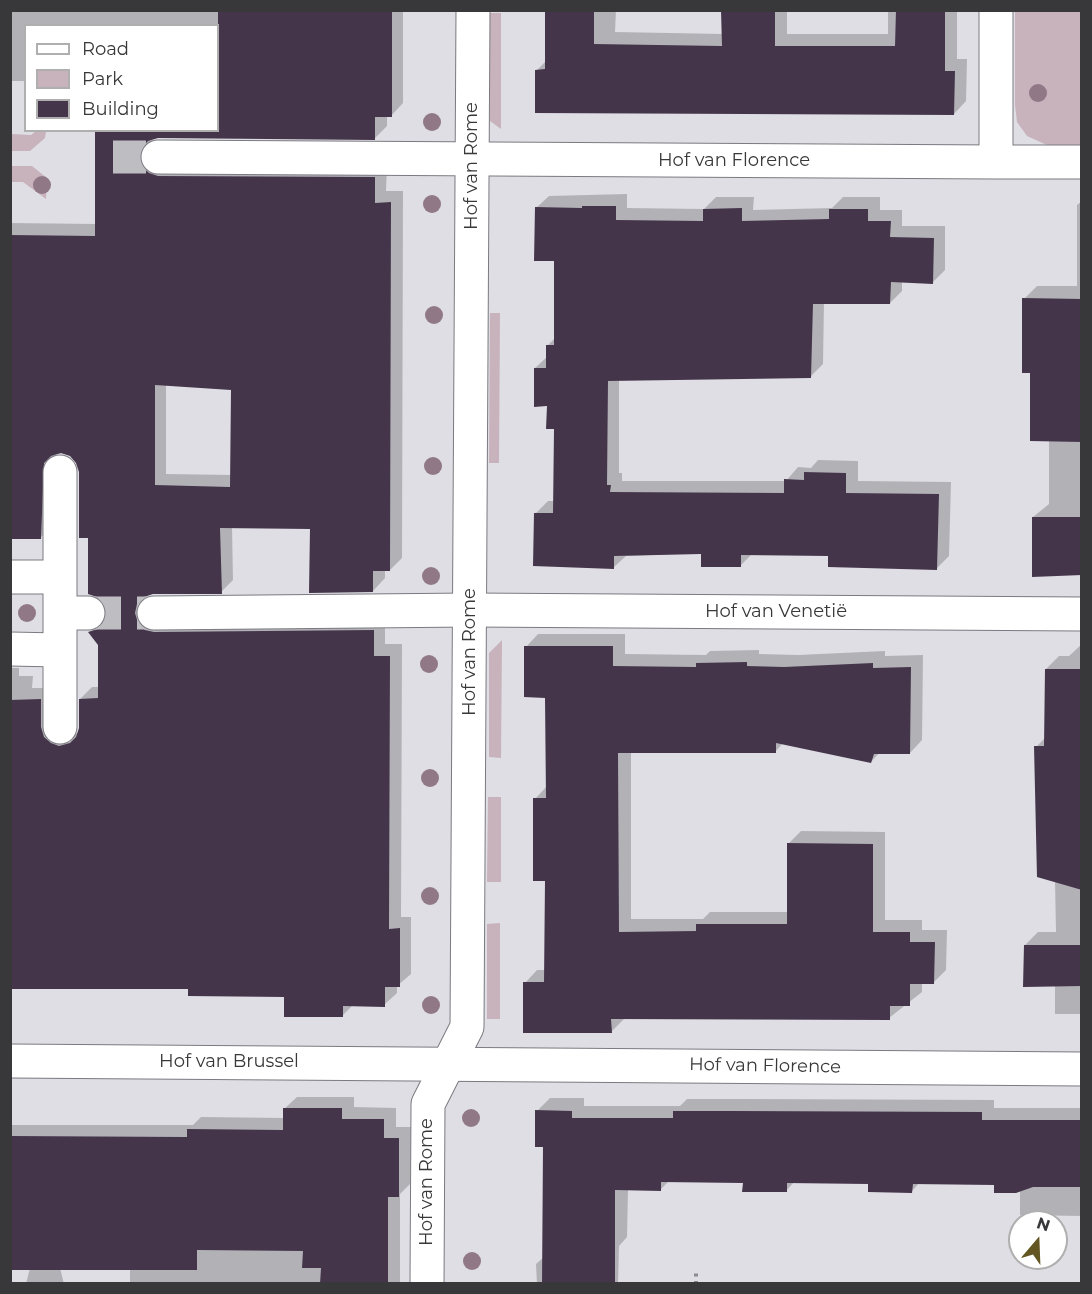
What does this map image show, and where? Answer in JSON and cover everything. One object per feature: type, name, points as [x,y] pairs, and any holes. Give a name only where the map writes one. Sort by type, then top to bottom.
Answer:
[{"type":"street","name":"Hof van Rome","points":[[427,1284],[428,1104],[467,1027],[473,10]]},
{"type":"street","points":[[996,10],[996,162]]},
{"type":"street","name":"Hof van Florence","points":[[158,157],[1082,162]]},
{"type":"street","points":[[60,472],[60,577],[74,613],[59,650],[60,727]]},
{"type":"street","points":[[10,577],[60,577]]},
{"type":"street","name":"Hof van Venetië","points":[[154,613],[471,610],[1082,614]]},
{"type":"street","points":[[10,650],[59,650]]},
{"type":"street","name":"Hof van Brussel","points":[[10,1061],[448,1064]]},
{"type":"street","name":"Hof van Florence","points":[[448,1064],[1082,1070]]},
{"type":"path","points":[[696,1269],[696,1284]]},
{"type":"green space","points":[[1015,11],[1081,11],[1081,145],[1047,145],[1027,136],[1017,122]]},
{"type":"green space","points":[[490,13],[501,13],[501,129],[490,121]]},
{"type":"green space","points":[[35,132],[46,132],[45,138],[30,151],[11,151],[11,134],[31,135]]},
{"type":"green space","points":[[11,166],[32,166],[47,178],[46,199],[23,182],[11,182]]},
{"type":"green space","points":[[490,313],[500,313],[499,463],[489,463]]},
{"type":"green space","points":[[502,640],[501,758],[489,757],[489,653]]},
{"type":"green space","points":[[488,797],[501,797],[501,882],[487,882]]},
{"type":"green space","points":[[500,923],[500,1019],[487,1019],[487,924]]},
{"type":"building","points":[[218,10],[392,10],[392,117],[375,117],[375,140],[158,138],[148,141],[139,156],[142,167],[158,176],[375,177],[375,203],[391,202],[390,571],[373,571],[373,592],[309,593],[310,529],[220,528],[222,594],[153,594],[144,597],[137,604],[135,613],[138,623],[145,630],[154,632],[374,630],[374,656],[390,656],[389,929],[400,928],[400,987],[385,987],[385,1007],[343,1006],[343,1017],[284,1017],[284,997],[188,996],[188,989],[10,989],[10,700],[41,699],[41,727],[44,737],[59,746],[70,743],[76,737],[79,728],[79,699],[98,698],[98,645],[88,632],[98,629],[104,623],[107,614],[104,603],[88,594],[88,538],[79,538],[79,472],[70,456],[61,453],[51,456],[44,463],[41,539],[10,539],[10,235],[95,236],[95,132],[219,132]],"holes":[[[155,385],[231,390],[230,487],[155,485]]]},
{"type":"building","points":[[545,10],[594,10],[594,44],[722,46],[721,10],[775,10],[775,46],[895,46],[896,10],[945,10],[945,71],[955,71],[954,115],[535,113],[535,70],[545,69]]},
{"type":"building","points":[[582,206],[616,206],[616,220],[703,221],[703,209],[742,208],[742,221],[829,219],[829,209],[868,209],[868,221],[891,221],[890,237],[934,238],[933,284],[891,282],[890,304],[813,304],[811,378],[608,381],[607,485],[611,485],[610,492],[784,493],[784,479],[804,480],[804,472],[846,473],[846,493],[939,494],[937,570],[828,567],[828,556],[741,555],[741,567],[701,567],[701,554],[614,556],[614,569],[533,566],[534,513],[553,513],[554,429],[546,429],[547,406],[534,407],[534,368],[546,368],[546,345],[554,345],[554,261],[534,261],[535,207],[582,208]]},
{"type":"building","points":[[1022,298],[1082,299],[1082,442],[1030,441],[1030,373],[1022,373]]},
{"type":"building","points":[[1032,517],[1082,517],[1082,575],[1032,577]]},
{"type":"building","points":[[524,646],[613,646],[613,666],[696,667],[696,663],[747,662],[747,666],[784,667],[873,663],[873,668],[911,667],[910,754],[874,754],[871,763],[776,743],[776,753],[618,753],[619,932],[696,931],[696,924],[787,924],[787,843],[873,844],[873,932],[910,932],[910,942],[935,942],[934,984],[910,984],[910,1006],[890,1006],[890,1020],[611,1019],[612,1033],[523,1033],[523,982],[544,982],[545,881],[533,881],[533,798],[546,798],[545,698],[524,697]]},
{"type":"building","points":[[1045,669],[1082,669],[1082,890],[1037,877],[1034,746],[1044,746]]},
{"type":"building","points":[[1024,945],[1082,945],[1082,986],[1023,987]]},
{"type":"building","points":[[283,1108],[342,1108],[342,1119],[384,1119],[384,1138],[399,1138],[399,1197],[388,1197],[388,1284],[320,1284],[321,1268],[302,1268],[303,1251],[197,1250],[197,1270],[10,1270],[10,1136],[187,1137],[187,1129],[283,1130]]},
{"type":"building","points":[[535,1110],[572,1111],[572,1118],[673,1118],[673,1111],[736,1111],[982,1112],[982,1120],[1082,1120],[1082,1187],[1033,1187],[1016,1193],[994,1193],[994,1185],[913,1184],[912,1193],[868,1192],[868,1184],[787,1183],[787,1192],[742,1192],[743,1183],[661,1182],[661,1191],[615,1190],[615,1284],[542,1284],[543,1147],[535,1147]]},
{"type":"tunnel","points":[[113,157],[158,157]]},
{"type":"tunnel","points":[[88,613],[154,613]]}]
